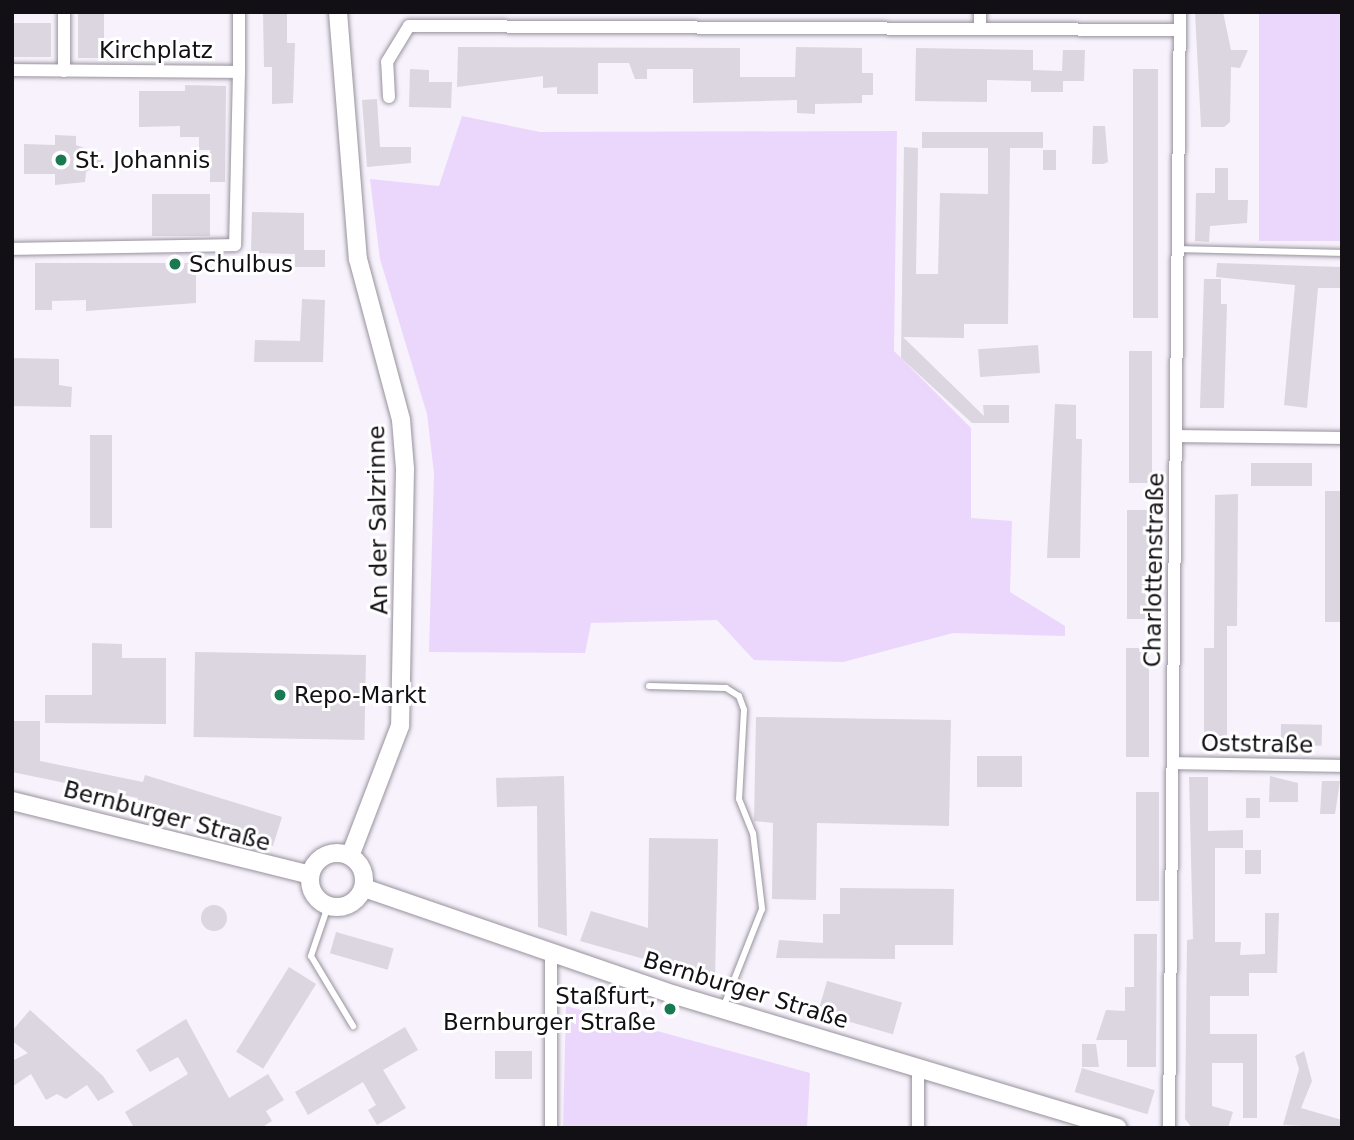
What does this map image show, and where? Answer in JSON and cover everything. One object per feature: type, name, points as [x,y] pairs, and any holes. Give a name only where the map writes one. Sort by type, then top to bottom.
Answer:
[{"type":"main road","name":"An der Salzrinne","points":[[338,12],[358,259],[401,420],[405,469],[400,726],[351,856]]},
{"type":"main road","name":"Bernburger Straße","points":[[12,801],[310,875]]},
{"type":"main road","points":[[325,856],[351,856],[361,866],[364,888],[346,906],[328,906],[312,891],[310,875],[325,856]]},
{"type":"main road","name":"Bernburger Straße","points":[[364,888],[551,955],[722,1010],[1117,1128]]},
{"type":"street","points":[[64,12],[64,71]]},
{"type":"street","points":[[239,12],[239,72]]},
{"type":"street","points":[[534,12],[534,26]]},
{"type":"street","points":[[760,12],[760,26]]},
{"type":"street","points":[[980,12],[980,28]]},
{"type":"street","name":"Charlottenstraße","points":[[1169,1128],[1178,436],[1180,12]]},
{"type":"street","points":[[389,97],[387,62],[409,26],[1180,30]]},
{"type":"street","name":"Kirchplatz","points":[[12,70],[239,72],[235,245],[12,249]]},
{"type":"street","points":[[1178,436],[1342,438]]},
{"type":"street","name":"Oststraße","points":[[1173,763],[1342,766]]},
{"type":"street","points":[[551,955],[551,1128]]},
{"type":"street","points":[[918,1069],[918,1128]]},
{"type":"lane","points":[[1178,249],[1342,253]]},
{"type":"lane","points":[[649,686],[726,688],[740,696],[744,710],[739,799],[753,833],[762,909],[722,1010]]},
{"type":"lane","points":[[328,906],[311,956],[353,1026]]},
{"type":"shaded area","points":[[1259,12],[1342,12],[1342,241],[1259,241]]},
{"type":"shaded area","points":[[462,116],[540,132],[897,131],[894,351],[971,428],[971,518],[1012,521],[1010,592],[1065,626],[1065,636],[953,633],[843,662],[754,660],[717,620],[591,623],[585,653],[429,652],[434,473],[427,414],[380,259],[370,179],[439,186]]},
{"type":"shaded area","points":[[566,1006],[810,1073],[807,1128],[563,1128]]},
{"type":"building","points":[[78,12],[104,12],[104,58],[78,58]]},
{"type":"building","points":[[263,12],[287,12],[287,43],[295,43],[293,103],[272,104],[272,67],[264,67]]},
{"type":"building","points":[[1195,12],[1223,12],[1231,50],[1248,50],[1240,68],[1231,67],[1230,122],[1224,127],[1201,127]]},
{"type":"building","points":[[12,23],[51,23],[51,57],[12,57]]},
{"type":"building","points":[[458,47],[740,48],[740,77],[795,77],[796,47],[862,48],[862,73],[873,73],[873,95],[862,95],[862,103],[815,104],[815,114],[797,113],[797,100],[693,103],[693,69],[647,69],[647,79],[635,79],[629,63],[598,63],[598,94],[557,94],[557,87],[543,88],[543,76],[457,87]]},
{"type":"building","points":[[916,48],[1033,50],[1033,70],[1062,71],[1063,50],[1085,50],[1084,81],[1063,81],[1063,92],[1031,92],[1031,81],[987,80],[987,102],[915,101]]},
{"type":"building","points":[[410,69],[429,70],[429,82],[452,82],[451,108],[409,107]]},
{"type":"building","points":[[1133,69],[1158,69],[1158,318],[1133,318]]},
{"type":"building","points":[[185,85],[226,86],[225,182],[210,182],[210,150],[199,150],[199,137],[180,137],[180,126],[139,127],[139,91],[185,91]]},
{"type":"building","points":[[377,99],[380,147],[411,147],[411,163],[367,167],[362,100]]},
{"type":"building","points":[[1093,126],[1105,126],[1108,162],[1103,164],[1092,164]]},
{"type":"building","points":[[922,132],[1043,132],[1043,148],[1010,148],[1008,324],[964,324],[964,338],[903,337],[984,416],[983,405],[1009,405],[1009,423],[972,423],[901,358],[904,147],[918,148],[916,274],[938,274],[940,193],[988,194],[988,148],[922,148]]},
{"type":"building","name":"St. Johannis","points":[[55,135],[76,136],[76,145],[99,153],[102,161],[86,172],[85,182],[55,185],[55,174],[24,174],[24,144],[55,145]]},
{"type":"building","points":[[1043,150],[1056,150],[1056,170],[1043,170]]},
{"type":"building","points":[[1215,168],[1228,168],[1228,200],[1248,200],[1247,223],[1210,226],[1209,242],[1195,241],[1196,193],[1215,193]]},
{"type":"building","points":[[152,194],[210,194],[210,236],[152,236]]},
{"type":"building","points":[[252,212],[304,213],[304,250],[325,250],[325,267],[295,267],[295,254],[251,253]]},
{"type":"building","points":[[35,263],[196,263],[196,303],[86,311],[86,300],[52,301],[52,310],[35,310]]},
{"type":"building","points":[[1217,263],[1342,267],[1342,288],[1318,288],[1307,408],[1284,405],[1295,285],[1216,277]]},
{"type":"building","points":[[1204,279],[1221,279],[1221,304],[1227,304],[1224,408],[1200,408]]},
{"type":"building","points":[[302,299],[325,300],[323,362],[254,362],[255,340],[300,341]]},
{"type":"building","points":[[1038,345],[1040,373],[980,377],[978,349]]},
{"type":"building","points":[[1129,351],[1152,351],[1152,483],[1129,483]]},
{"type":"building","points":[[12,358],[59,359],[59,385],[72,387],[71,407],[12,406]]},
{"type":"building","points":[[1055,404],[1076,405],[1076,439],[1082,439],[1080,558],[1047,558]]},
{"type":"building","points":[[90,435],[112,435],[112,528],[90,528]]},
{"type":"building","points":[[1251,463],[1312,463],[1312,486],[1251,486]]},
{"type":"building","points":[[1325,491],[1342,491],[1342,622],[1325,622]]},
{"type":"building","points":[[1238,494],[1237,626],[1227,626],[1227,736],[1204,736],[1204,648],[1214,648],[1215,495]]},
{"type":"building","points":[[1127,510],[1150,510],[1150,619],[1127,619]]},
{"type":"building","points":[[92,643],[122,644],[122,658],[166,658],[166,724],[45,723],[45,695],[92,695]]},
{"type":"building","points":[[1126,648],[1149,648],[1149,757],[1126,757]]},
{"type":"building","name":"Repo-Markt","points":[[195,652],[366,655],[364,740],[194,737]]},
{"type":"building","points":[[756,717],[951,720],[949,826],[817,823],[816,900],[772,899],[773,823],[754,821]]},
{"type":"building","points":[[12,721],[40,721],[40,761],[143,782],[145,775],[282,817],[273,846],[136,803],[138,798],[12,772]]},
{"type":"building","points":[[1281,724],[1322,725],[1322,746],[1281,745]]},
{"type":"building","points":[[977,756],[1022,756],[1022,787],[977,787]]},
{"type":"building","points":[[564,776],[567,936],[538,927],[537,806],[497,807],[496,778]]},
{"type":"building","points":[[1270,776],[1298,783],[1298,802],[1269,802]]},
{"type":"building","points":[[1189,777],[1208,777],[1208,831],[1243,830],[1243,848],[1215,848],[1215,942],[1241,942],[1240,955],[1265,954],[1265,913],[1279,913],[1277,973],[1249,973],[1249,996],[1210,996],[1210,1034],[1257,1034],[1257,1118],[1243,1118],[1243,1063],[1212,1063],[1212,1106],[1233,1112],[1228,1128],[1192,1128],[1185,1119],[1187,940],[1193,939]]},
{"type":"building","points":[[1322,781],[1340,781],[1335,814],[1320,814]]},
{"type":"building","points":[[1136,792],[1159,792],[1159,901],[1136,901]]},
{"type":"building","points":[[1246,798],[1260,798],[1260,818],[1246,818]]},
{"type":"building","points":[[649,838],[718,839],[715,979],[580,941],[591,911],[648,928]]},
{"type":"building","points":[[1245,850],[1261,850],[1261,874],[1245,874]]},
{"type":"building","points":[[840,888],[954,889],[953,945],[895,945],[895,959],[776,958],[779,940],[823,943],[823,914],[840,914]]},
{"type":"building","points":[[214,905],[223,909],[227,918],[223,927],[214,931],[205,927],[201,918],[205,909]]},
{"type":"building","points":[[336,932],[394,949],[388,970],[330,953]]},
{"type":"building","points":[[1134,934],[1157,934],[1156,1067],[1127,1067],[1127,1040],[1096,1040],[1106,1010],[1125,1011],[1125,987],[1134,987]]},
{"type":"building","points":[[289,967],[316,984],[263,1069],[236,1052]]},
{"type":"building","points":[[827,981],[902,1002],[893,1034],[818,1013]]},
{"type":"building","points":[[30,1010],[103,1076],[114,1092],[98,1101],[87,1085],[66,1099],[57,1094],[46,1100],[31,1074],[12,1087],[12,1061],[28,1053],[12,1041],[12,1031]]},
{"type":"building","points":[[186,1019],[229,1098],[268,1074],[284,1100],[266,1111],[272,1121],[261,1128],[134,1128],[125,1112],[188,1074],[178,1057],[150,1072],[136,1050]]},
{"type":"building","points":[[405,1027],[418,1050],[383,1070],[406,1108],[377,1125],[368,1110],[376,1105],[363,1082],[308,1115],[295,1092]]},
{"type":"building","points":[[1082,1044],[1096,1044],[1099,1067],[1082,1067]]},
{"type":"building","points":[[495,1051],[532,1051],[532,1079],[495,1079]]},
{"type":"building","points":[[1304,1051],[1312,1081],[1301,1108],[1342,1120],[1342,1128],[1283,1125],[1299,1069],[1295,1056]]},
{"type":"building","points":[[1082,1068],[1155,1090],[1147,1114],[1075,1092]]},
{"type":"place","name":"St. Johannis","points":[[61,160]]},
{"type":"place","name":"Schulbus","points":[[175,264]]},
{"type":"place","name":"Repo-Markt","points":[[280,695]]},
{"type":"place","name":"Staßfurt, Bernburger Straße","points":[[670,1009]]}]
